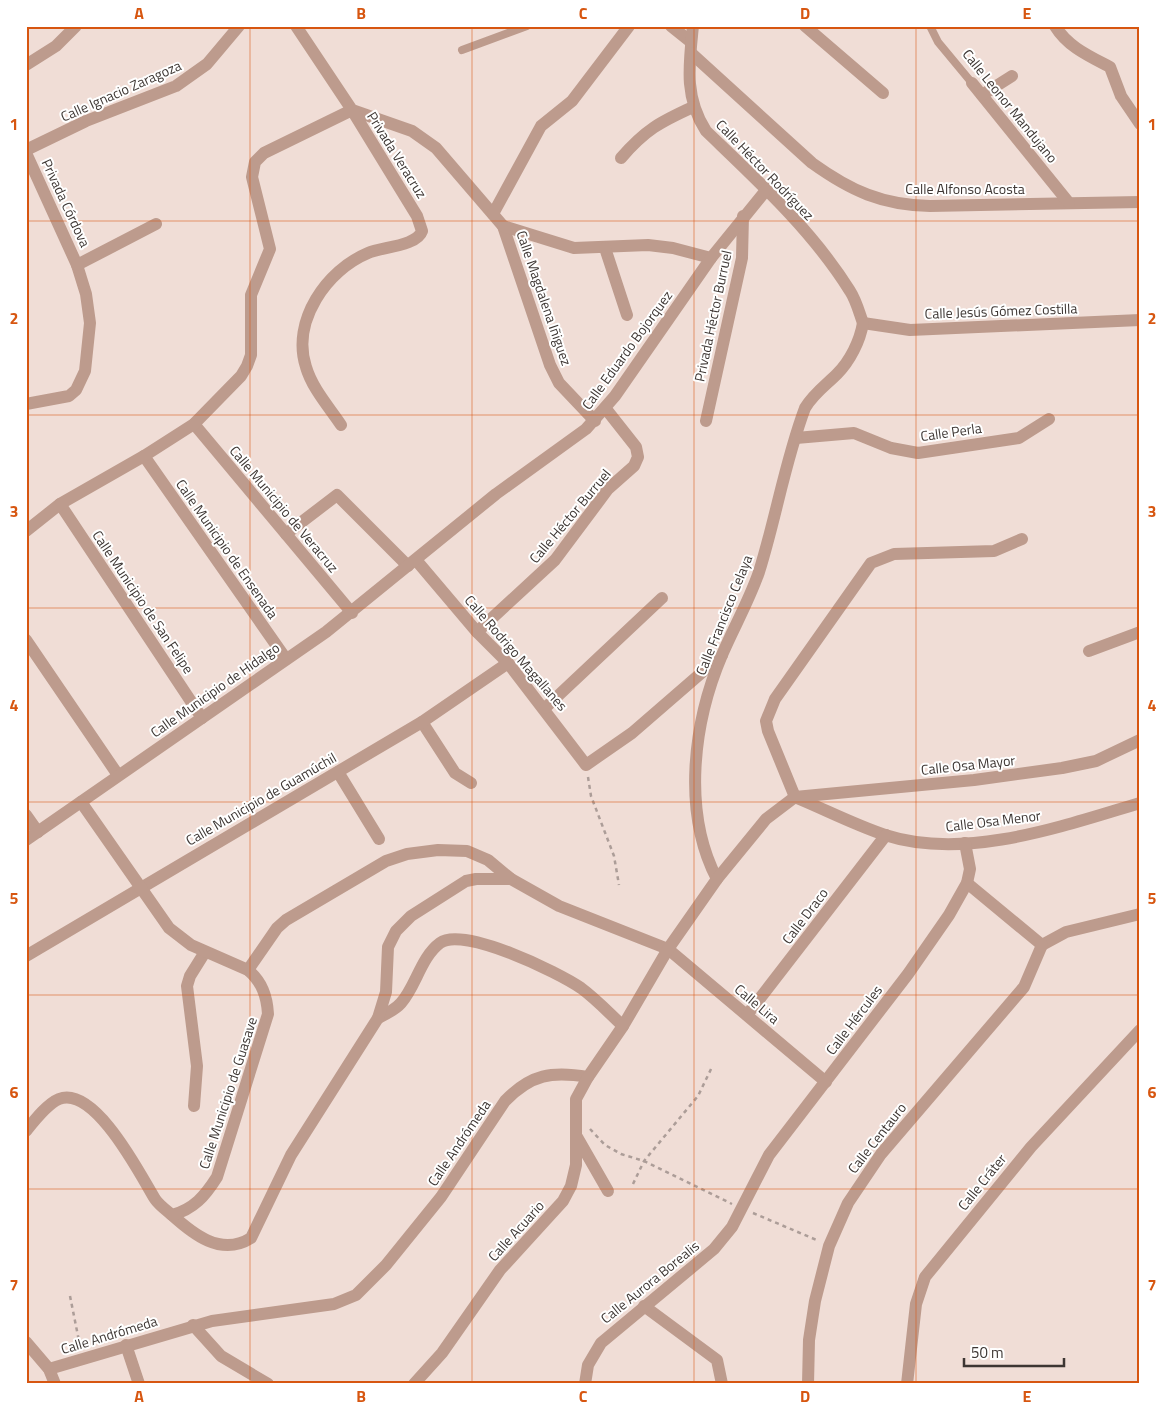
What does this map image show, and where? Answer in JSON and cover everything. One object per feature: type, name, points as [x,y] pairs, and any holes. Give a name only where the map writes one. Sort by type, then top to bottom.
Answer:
[{"type":"street","points":[[26,65],[56,46],[76,26]]},
{"type":"street","name":"Calle Ignacio Zaragoza","points":[[26,152],[120,106],[176,86],[208,64],[239,26]]},
{"type":"street","points":[[27,528],[60,504],[144,456],[194,424],[241,376],[251,355],[251,295],[270,249],[254,184],[255,162],[264,153],[352,110],[296,26]]},
{"type":"street","points":[[493,214],[541,126],[572,101],[629,26]]},
{"type":"street","name":"Calle Alfonso Acosta","points":[[671,26],[812,163],[862,194],[914,206],[1140,202]]},
{"type":"street","points":[[691,47],[693,26]]},
{"type":"street","points":[[805,26],[883,93]]},
{"type":"street","points":[[1055,26],[1061,35],[1077,50],[1110,67],[1121,96],[1140,124]]},
{"type":"street","name":"Calle Héctor Rodríguez","points":[[691,47],[690,91],[693,107],[706,131],[767,189],[833,267],[851,293],[863,323]]},
{"type":"street","points":[[982,95],[1012,76]]},
{"type":"street","name":"Calle Leonor Mandujano","points":[[972,83],[1069,203]]},
{"type":"street","points":[[621,158],[641,136],[653,127],[693,107]]},
{"type":"street","name":"Calle Magdalena Iñiguez","points":[[352,110],[395,124],[426,140],[452,164],[503,226],[550,365],[559,383],[569,396],[595,421]]},
{"type":"street","name":"Privada Veracruz","points":[[341,425],[311,380],[305,365],[304,329],[311,308],[334,276],[351,262],[369,252],[419,238],[422,231],[417,216],[352,110]]},
{"type":"street","name":"Privada Córdova","points":[[26,152],[78,265],[86,294],[90,323],[89,346],[81,381],[69,396],[26,404]]},
{"type":"street","name":"Calle Eduardo Bojorquez","points":[[412,563],[496,494],[553,455],[595,421],[606,409],[711,258],[743,216],[767,189]]},
{"type":"street","name":"Privada Héctor Burruel","points":[[706,421],[740,267],[743,216]]},
{"type":"street","name":"Privada Córdova","points":[[78,265],[156,224]]},
{"type":"street","points":[[503,226],[574,248],[648,245],[673,248],[711,258]]},
{"type":"street","points":[[605,248],[627,315]]},
{"type":"street","name":"Calle Jesús Gómez Costilla","points":[[863,323],[910,330],[1140,320]]},
{"type":"street","name":"Calle Francisco Celaya","points":[[717,879],[708,860],[700,828],[696,797],[696,765],[707,701],[722,656],[751,596],[771,532],[796,438],[809,401],[844,366],[858,342],[863,323]]},
{"type":"street","name":"Calle Héctor Burruel","points":[[477,632],[550,565],[608,489],[634,466],[638,457],[636,447],[606,409]]},
{"type":"street","name":"Calle Perla","points":[[796,438],[854,433],[891,448],[918,452],[1019,438],[1049,419]]},
{"type":"street","name":"Calle Municipio de Veracruz","points":[[194,424],[352,613]]},
{"type":"street","name":"Calle Municipio de Ensenada","points":[[144,456],[286,659]]},
{"type":"street","name":"Calle Rodrigo Magallanes","points":[[286,534],[337,495],[412,563],[508,663],[545,708],[586,766]]},
{"type":"street","name":"Calle Municipio de San Felipe","points":[[60,504],[202,718]]},
{"type":"street","points":[[588,1077],[623,1026],[668,949],[717,879],[766,818],[795,797],[768,731],[766,721],[769,710],[804,655],[871,563],[894,554],[994,551],[1022,539]]},
{"type":"street","name":"Calle Municipio de Hidalgo","points":[[26,840],[352,613],[412,563]]},
{"type":"street","points":[[545,708],[662,598]]},
{"type":"street","points":[[1089,651],[1140,632]]},
{"type":"street","points":[[26,640],[118,775]]},
{"type":"street","points":[[586,766],[632,733],[722,656]]},
{"type":"street","name":"Calle Municipio de Guamúchil","points":[[26,956],[422,722],[508,663]]},
{"type":"street","points":[[422,722],[455,773],[471,783]]},
{"type":"street","name":"Calle Osa Mayor","points":[[795,797],[974,780],[1062,768],[1096,761],[1140,740]]},
{"type":"street","points":[[338,772],[379,839]]},
{"type":"street","name":"Calle Osa Menor","points":[[795,797],[886,835],[938,843],[965,843],[1021,836],[1140,803]]},
{"type":"street","points":[[81,802],[169,928],[178,937],[205,952],[248,970],[277,928],[286,920],[386,861],[407,854],[438,850],[467,851],[488,860],[511,879],[559,906],[668,949]]},
{"type":"street","points":[[26,815],[38,832]]},
{"type":"street","name":"Calle Draco","points":[[748,1015],[886,835]]},
{"type":"street","points":[[965,843],[970,869],[968,883],[1042,945],[1066,932],[1140,914]]},
{"type":"street","points":[[26,1131],[59,1099],[69,1098],[84,1103],[124,1145],[156,1201],[189,1230],[211,1243],[230,1245],[250,1238],[291,1155],[378,1018],[386,992],[388,947],[401,924],[435,899],[466,882],[476,878],[511,879]]},
{"type":"street","name":"Calle Hércules","points":[[742,1208],[769,1155],[908,974],[949,915],[968,883]]},
{"type":"street","points":[[378,1018],[400,1004],[434,948],[448,938],[458,937],[486,944],[553,970],[583,990],[623,1026]]},
{"type":"street","name":"Calle Centauro","points":[[808,1384],[809,1340],[815,1301],[829,1246],[848,1203],[881,1154],[1024,987],[1031,976],[1042,945]]},
{"type":"street","name":"Calle Lira","points":[[668,949],[826,1082]]},
{"type":"street","points":[[194,1106],[196,1057],[187,986],[190,976],[205,952]]},
{"type":"street","name":"Calle Municipio de Guasave","points":[[172,1215],[186,1211],[197,1203],[217,1177],[266,1026],[268,1004],[264,991],[259,981],[248,970]]},
{"type":"street","name":"Calle Cráter","points":[[908,1384],[916,1304],[925,1277],[1031,1147],[1140,1030]]},
{"type":"street","name":"Calle Andrómeda","points":[[49,1369],[193,1325],[252,1314],[334,1304],[356,1295],[386,1265],[441,1197],[505,1100],[518,1087],[530,1080],[550,1075],[565,1073],[588,1077]]},
{"type":"street","name":"Calle Acuario","points":[[414,1384],[442,1354],[500,1270],[563,1201],[571,1186],[576,1165],[576,1099],[588,1077]]},
{"type":"street","points":[[576,1134],[608,1191]]},
{"type":"street","name":"Calle Aurora Borealis","points":[[585,1384],[588,1364],[601,1343],[714,1249],[732,1227],[742,1208]]},
{"type":"street","points":[[644,1306],[717,1360],[720,1366],[722,1384]]},
{"type":"street","points":[[193,1325],[221,1356],[268,1384]]},
{"type":"street","points":[[26,1342],[49,1369],[55,1384]]},
{"type":"street","points":[[126,1345],[139,1384]]},
{"type":"lane","points":[[462,50],[527,26]]},
{"type":"lane","name":"Calle Leonor Mandujano","points":[[930,26],[938,42],[972,83]]},
{"type":"path","points":[[586,766],[591,796],[614,856],[619,885]]},
{"type":"path","points":[[633,1184],[644,1161],[698,1096],[712,1067]]},
{"type":"path","points":[[589,1128],[606,1145],[621,1154],[644,1161]]},
{"type":"path","points":[[70,1296],[83,1358]]}]
